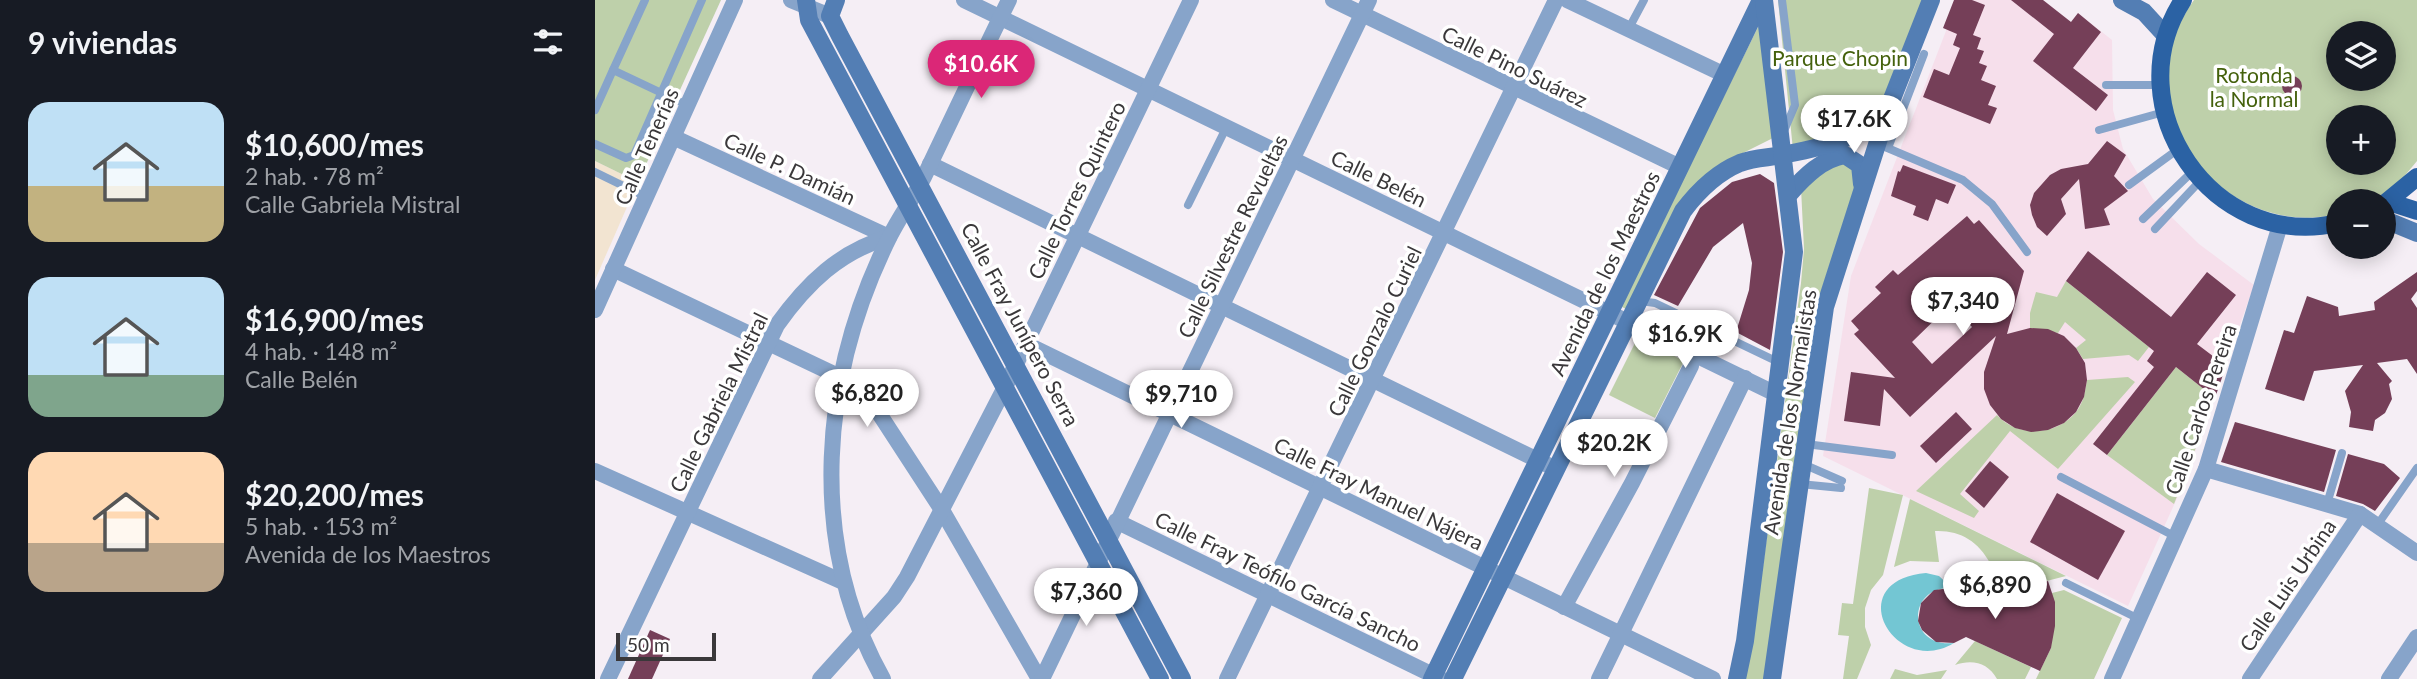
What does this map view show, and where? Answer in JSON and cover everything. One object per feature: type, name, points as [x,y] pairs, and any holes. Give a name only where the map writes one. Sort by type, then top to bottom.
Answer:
[{"type":"main road","points":[[2183,0],[2166,36],[2159,85],[2164,112],[2177,150],[2196,177],[2221,200],[2249,216],[2280,225],[2304,227],[2326,224]]},
{"type":"main road","points":[[2396,197],[2417,177]]},
{"type":"main road","points":[[2396,209],[2417,211]]},
{"type":"street","name":"Calle Tenerías","points":[[595,310],[735,0]]},
{"type":"street","name":"Calle Belén","points":[[964,0],[1776,394]]},
{"type":"street","points":[[883,679],[862,634],[843,582],[836,549],[832,507],[833,416],[854,331],[889,237],[921,183],[1009,0]]},
{"type":"street","name":"Calle Torres Quintero","points":[[820,679],[862,634],[907,577],[1005,387],[1191,0]]},
{"type":"street","name":"Calle Pino Suárez","points":[[1333,0],[1366,7],[1514,89],[1681,167]]},
{"type":"street","name":"Calle Gonzalo Curiel","points":[[1227,679],[1556,0]]},
{"type":"street","points":[[1567,0],[1725,75]]},
{"type":"street","name":"Avenida de los Maestros","points":[[1453,679],[1556,469],[1681,167],[1763,0]]},
{"type":"street","name":"Avenida de los Normalistas","points":[[1737,679],[1745,641],[1794,252],[1783,133],[1763,0]]},
{"type":"street","name":"Avenida de los Normalistas","points":[[1772,679],[1825,307],[1862,191],[1883,146],[1891,104],[1931,0]]},
{"type":"street","points":[[2122,0],[2144,12],[2166,36]]},
{"type":"street","name":"Calle Fray Junípero Serra","points":[[801,2],[833,8],[921,183],[1182,679]]},
{"type":"street","name":"Calle Fray Junípero Serra","points":[[801,2],[1160,679]]},
{"type":"street","name":"Calle Silvestre Revueltas","points":[[1040,679],[1366,7]]},
{"type":"street","name":"Avenida de los Maestros","points":[[1436,678],[1539,461],[1619,317],[1638,300],[1674,225],[1696,194],[1724,171],[1755,158],[1785,155],[1862,132],[1891,104]]},
{"type":"street","name":"Calle P. Damián","points":[[673,137],[889,237]]},
{"type":"street","points":[[1790,192],[1809,172],[1830,159],[1845,155],[1860,164],[1862,191]]},
{"type":"street","points":[[930,164],[1556,469]]},
{"type":"street","points":[[2396,217],[2417,233]]},
{"type":"street","name":"Calle Carlos Pereira","points":[[2112,679],[2206,469],[2280,225]]},
{"type":"street","name":"Calle Gabriela Mistral","points":[[608,679],[768,342],[795,299],[821,272],[854,249],[889,237]]},
{"type":"street","points":[[613,269],[841,375],[869,398],[942,510],[1040,679]]},
{"type":"street","name":"Calle Fray Manuel Nájera","points":[[1026,344],[1713,679]]},
{"type":"street","points":[[1564,607],[1632,483],[1691,366]]},
{"type":"street","points":[[1599,679],[1745,378]]},
{"type":"street","points":[[2206,469],[2360,514],[2417,553]]},
{"type":"street","points":[[595,471],[843,582]]},
{"type":"street","name":"Calle Luis Urbina","points":[[2250,679],[2360,514]]},
{"type":"street","name":"Calle Fray Teófilo García Sancho","points":[[1117,521],[1436,678]]},
{"type":"street","points":[[2389,679],[2417,637]]},
{"type":"lane","points":[[595,110],[645,0]]},
{"type":"lane","points":[[595,144],[632,157],[702,0]]},
{"type":"lane","points":[[1628,30],[1644,0]]},
{"type":"lane","points":[[1782,0],[1795,105],[1783,133]]},
{"type":"lane","points":[[1924,54],[1883,146],[1963,180],[1992,204],[2027,252]]},
{"type":"lane","points":[[613,70],[687,105]]},
{"type":"lane","points":[[2106,85],[2159,85]]},
{"type":"lane","points":[[2099,130],[2164,112]]},
{"type":"lane","points":[[1188,205],[1226,128]]},
{"type":"lane","points":[[2129,185],[2177,150]]},
{"type":"lane","points":[[595,172],[646,197]]},
{"type":"lane","points":[[2143,219],[2196,177]]},
{"type":"lane","points":[[2155,229],[2196,177]]},
{"type":"lane","points":[[1638,300],[1655,303],[1780,363]]},
{"type":"lane","points":[[1806,444],[1892,455]]},
{"type":"lane","points":[[2326,504],[2342,453]]},
{"type":"lane","points":[[1800,484],[1841,485],[1803,464]]},
{"type":"lane","points":[[2378,524],[2417,468]]},
{"type":"lane","points":[[2061,477],[2176,537]]},
{"type":"lane","points":[[2066,583],[2139,619]]},
{"type":"shaded area","points":[[1958,0],[2043,0],[2071,22],[2078,13],[2112,40],[2113,110],[2123,149],[2153,199],[2199,244],[2254,285],[2184,483],[2128,606],[1823,456],[1851,276]]},
{"type":"shaded area","points":[[595,161],[638,182],[595,280]]},
{"type":"green space","points":[[595,0],[721,0],[638,182],[595,161]]},
{"type":"green space","name":"Parque Chopin","points":[[1778,0],[1923,0],[1881,104],[1864,125],[1793,150]]},
{"type":"green space","name":"Rotonda la Normal","points":[[2194,0],[2417,0],[2417,161],[2390,189],[2326,189],[2326,215],[2294,217],[2254,207],[2219,185],[2192,156],[2175,120],[2168,80],[2174,40]]},
{"type":"green space","points":[[1760,23],[1773,138],[1737,156],[1708,175],[1626,309],[1620,306]]},
{"type":"green space","points":[[1840,160],[1859,174],[1817,304],[1766,679],[1744,679],[1753,640],[1801,283],[1804,249],[1801,188]]},
{"type":"green space","points":[[2066,281],[2149,347],[2138,361],[2129,355],[2083,359],[2076,348],[2086,340],[2065,322],[2058,333],[2030,328],[2030,313],[2036,292],[2057,297]]},
{"type":"green space","points":[[1638,337],[1684,361],[1655,418],[1609,395]]},
{"type":"green space","points":[[2176,367],[2215,398],[2174,504],[2107,455]]},
{"type":"green space","points":[[2128,377],[2135,382],[2058,469],[2010,431],[1960,494],[1979,511],[1974,518],[1916,491],[1997,415],[2015,428],[2048,430],[2068,420],[2076,412],[2087,380]]},
{"type":"green space","points":[[1869,488],[1903,495],[1883,575],[1871,590],[1865,608],[1865,627],[1871,645],[1857,679],[1843,679],[1849,636],[1838,635],[1842,603],[1853,604]]},
{"type":"green space","points":[[1910,499],[2066,576],[1977,599],[1962,576],[1990,563],[1980,549],[1967,538],[1944,531],[1935,531],[1939,562],[1910,561],[1894,567]]},
{"type":"green space","points":[[2064,590],[2122,618],[2094,679],[2036,679],[2051,648],[2052,593]]},
{"type":"green space","points":[[1975,641],[2031,667],[2025,679],[1997,679],[1985,666],[1974,663],[1955,665]]},
{"type":"green space","points":[[1895,669],[1917,675],[1947,670],[1941,679],[1890,679]]},
{"type":"water","points":[[1926,573],[1939,576],[1952,588],[1937,590],[1926,596],[1920,606],[1918,617],[1927,636],[1939,642],[1954,643],[1932,651],[1913,648],[1896,639],[1885,624],[1881,608],[1885,592],[1900,580]]},
{"type":"building","points":[[1954,0],[1972,0],[1985,5],[1973,35],[1981,38],[1977,49],[1984,51],[1979,63],[1987,66],[1981,80],[1996,86],[1988,105],[1997,108],[1990,124],[1923,97],[1934,69],[1949,75],[1960,48],[1953,45],[1957,34],[1943,28]]},
{"type":"building","points":[[2011,0],[2043,0],[2071,22],[2078,13],[2101,32],[2073,68],[2108,95],[2096,111],[2033,61],[2054,34]]},
{"type":"building","points":[[2292,76],[2299,79],[2302,86],[2299,93],[2292,96],[2285,93],[2282,86],[2285,79]]},
{"type":"building","points":[[2107,141],[2126,155],[2114,176],[2128,191],[2104,209],[2110,225],[2085,229],[2079,179],[2061,199],[2066,214],[2047,236],[2037,227],[2032,215],[2030,205],[2034,193],[2050,175],[2061,169],[2088,164]]},
{"type":"building","points":[[1903,165],[1956,185],[1948,204],[1936,199],[1928,221],[1913,215],[1916,206],[1891,196],[1898,171],[1900,172]]},
{"type":"building","points":[[1760,174],[1774,183],[1783,252],[1770,350],[1736,332],[1749,290],[1752,263],[1743,223],[1713,247],[1678,306],[1654,295],[1700,208],[1732,182]]},
{"type":"building","points":[[1967,216],[1974,224],[1979,220],[2024,271],[2007,334],[2030,328],[2048,329],[2064,336],[2076,348],[2085,363],[2087,380],[2084,397],[2076,412],[2064,423],[2048,430],[2031,432],[2015,428],[2001,419],[1990,405],[1984,389],[1984,372],[1996,336],[1910,417],[1884,389],[1880,426],[1844,421],[1851,372],[1895,378],[1854,334],[1859,330],[1851,321],[1881,293],[1875,287],[1893,270],[1898,275]],"holes":[[[1951,304],[1972,327],[1932,364],[1912,342]]]},
{"type":"building","points":[[2088,251],[2171,317],[2207,272],[2236,295],[2197,344],[2226,366],[2215,398],[2176,367],[2107,455],[2093,444],[2154,367],[2147,361],[2154,351],[2066,281]]},
{"type":"building","points":[[2417,272],[2417,291],[2411,299],[2417,308],[2417,374],[2407,359],[2377,363],[2392,381],[2389,384],[2392,399],[2385,413],[2375,420],[2373,431],[2349,427],[2351,412],[2345,391],[2363,365],[2314,371],[2304,401],[2265,389],[2284,330],[2294,333],[2307,296],[2338,307],[2339,316],[2375,310],[2374,302]]},
{"type":"building","points":[[1956,412],[1972,429],[1936,463],[1920,446]]},
{"type":"building","points":[[2235,422],[2336,450],[2324,492],[2221,462]]},
{"type":"building","points":[[2348,454],[2384,464],[2400,478],[2375,511],[2363,504],[2336,496]]},
{"type":"building","points":[[1990,461],[2009,477],[1984,508],[1965,491]]},
{"type":"building","points":[[2057,493],[2125,531],[2098,580],[2030,542]]},
{"type":"building","points":[[2048,581],[2055,602],[2055,626],[2051,648],[2040,671],[1966,637],[1954,643],[1936,642],[1922,630],[1918,621],[1921,603],[1934,590],[1952,588],[1972,601]]},
{"type":"building","points":[[650,630],[670,639],[652,679],[628,679]]}]
